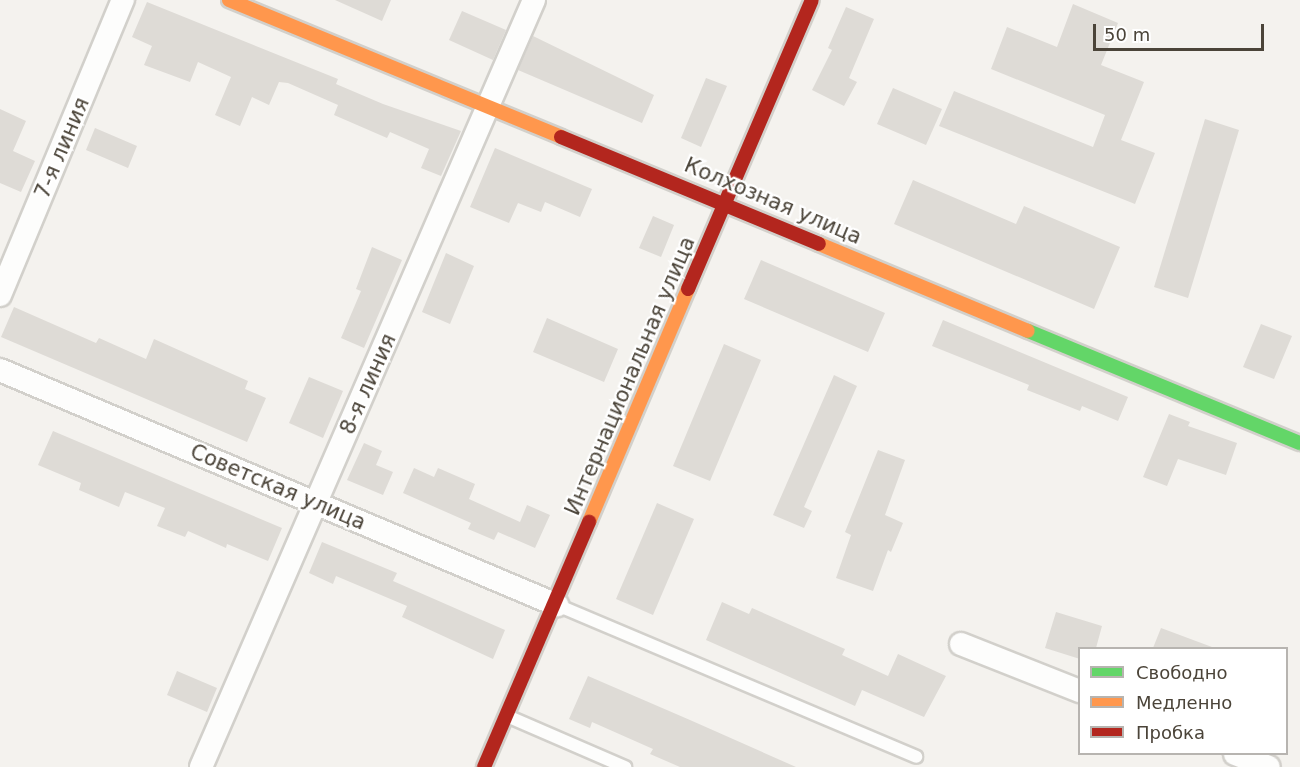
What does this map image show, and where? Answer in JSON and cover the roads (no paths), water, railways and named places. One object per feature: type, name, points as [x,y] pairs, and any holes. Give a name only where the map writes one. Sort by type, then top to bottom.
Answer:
[{"type":"street","name":"7-я линия","points":[[0,296],[123,0]]},
{"type":"street","name":"Колхозная улица","points":[[229,0],[1300,443]]},
{"type":"street","name":"8-я линия","points":[[201,767],[490,107],[534,0]]},
{"type":"street","name":"Интернациональная улица","points":[[484,767],[557,605],[812,0]]},
{"type":"street","name":"Советская улица","points":[[0,370],[557,605]]},
{"type":"street","points":[[961,644],[1078,690]]},
{"type":"street","points":[[1240,755],[1269,767]]},
{"type":"lane","points":[[557,605],[916,757]]},
{"type":"lane","points":[[507,716],[625,767]]}]
